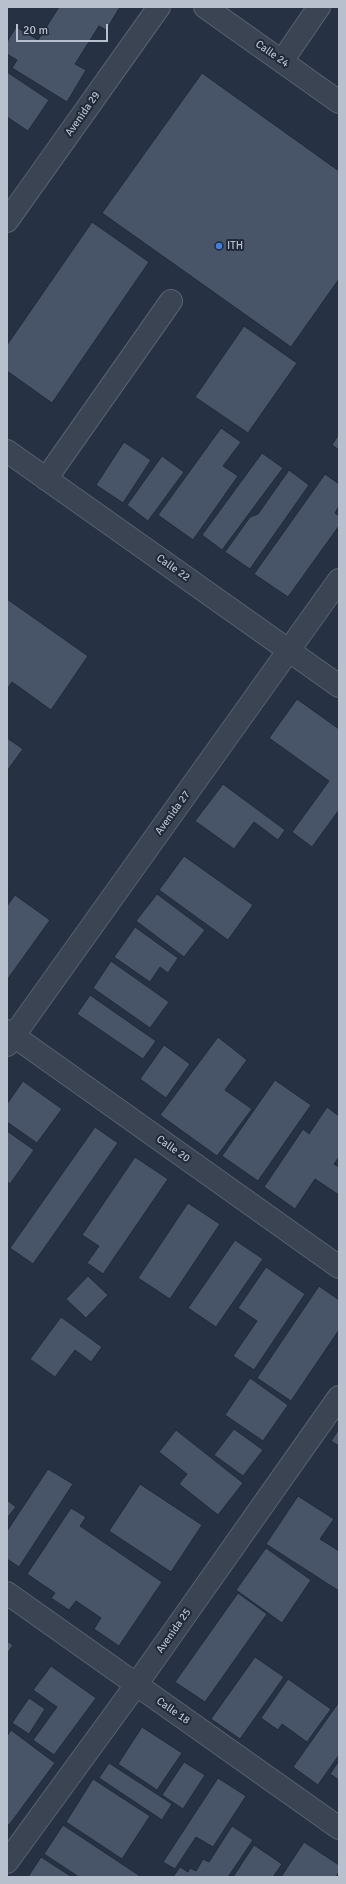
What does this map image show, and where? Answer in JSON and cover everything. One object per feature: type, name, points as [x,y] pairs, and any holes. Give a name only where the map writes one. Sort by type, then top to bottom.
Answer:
[{"type":"street","name":"Avenida 29","points":[[7,221],[160,7]]},
{"type":"street","name":"Calle 24","points":[[205,7],[339,102]]},
{"type":"street","points":[[282,61],[319,7]]},
{"type":"street","points":[[46,478],[171,301]]},
{"type":"street","name":"Calle 22","points":[[7,451],[339,686]]},
{"type":"street","name":"Avenida 27","points":[[9,1038],[339,580]]},
{"type":"street","name":"Calle 20","points":[[9,1038],[339,1267]]},
{"type":"street","name":"Avenida 25","points":[[7,1862],[136,1685],[339,1397]]},
{"type":"street","name":"Calle 18","points":[[7,1593],[339,1828]]},
{"type":"building","points":[[59,7],[120,7],[106,30],[99,26],[75,64],[86,70],[67,102],[12,68],[17,60],[7,54],[7,42],[16,27],[38,40]]},
{"type":"building","points":[[7,72],[49,100],[28,131],[7,117]]},
{"type":"building","points":[[202,73],[339,171],[339,279],[291,347],[102,213]]},
{"type":"building","points":[[92,222],[149,262],[52,403],[7,371],[7,345]]},
{"type":"building","points":[[244,326],[297,363],[248,433],[195,397]]},
{"type":"building","points":[[221,428],[241,442],[223,466],[238,476],[193,540],[158,515]]},
{"type":"building","points":[[339,434],[339,450],[332,445]]},
{"type":"building","points":[[124,442],[151,460],[123,503],[96,485]]},
{"type":"building","points":[[262,453],[283,468],[222,550],[202,535]]},
{"type":"building","points":[[162,456],[184,472],[148,521],[127,505]]},
{"type":"building","points":[[289,470],[309,485],[250,569],[225,552],[250,517],[258,514]]},
{"type":"building","points":[[325,474],[339,484],[339,506],[335,513],[339,516],[339,526],[288,597],[254,574]]},
{"type":"building","points":[[7,599],[88,656],[51,710],[12,682],[7,689]]},
{"type":"building","points":[[297,699],[339,729],[339,810],[312,847],[292,832],[329,781],[269,738]]},
{"type":"building","points":[[7,738],[23,749],[7,771]]},
{"type":"building","points":[[223,784],[285,830],[278,840],[254,822],[234,849],[195,821]]},
{"type":"building","points":[[184,856],[253,905],[228,940],[159,890]]},
{"type":"building","points":[[157,894],[205,930],[184,957],[136,921]]},
{"type":"building","points":[[15,895],[50,920],[7,980],[7,906]]},
{"type":"building","points":[[135,927],[178,958],[168,973],[160,967],[150,982],[114,957]]},
{"type":"building","points":[[111,961],[169,1002],[150,1028],[93,988]]},
{"type":"building","points":[[90,995],[156,1041],[143,1059],[77,1014]]},
{"type":"building","points":[[218,1037],[247,1060],[225,1090],[252,1109],[217,1156],[160,1115]]},
{"type":"building","points":[[164,1045],[190,1064],[166,1098],[140,1079]]},
{"type":"building","points":[[275,1080],[311,1105],[258,1181],[222,1156]]},
{"type":"building","points":[[23,1081],[62,1109],[37,1143],[7,1122],[7,1104]]},
{"type":"building","points":[[327,1107],[339,1116],[339,1157],[334,1164],[339,1167],[339,1195],[315,1179],[295,1209],[264,1187],[303,1129],[309,1134]]},
{"type":"building","points":[[95,1127],[118,1143],[33,1264],[10,1248]]},
{"type":"building","points":[[7,1131],[34,1150],[10,1184],[7,1181]]},
{"type":"building","points":[[135,1157],[168,1179],[103,1274],[87,1263],[99,1246],[82,1235]]},
{"type":"building","points":[[188,1203],[220,1224],[170,1299],[138,1278]]},
{"type":"building","points":[[235,1240],[263,1259],[216,1327],[188,1308]]},
{"type":"building","points":[[266,1267],[305,1294],[254,1370],[233,1356],[257,1321],[238,1308]]},
{"type":"building","points":[[88,1276],[108,1295],[86,1318],[66,1299]]},
{"type":"building","points":[[319,1286],[339,1300],[339,1330],[291,1401],[257,1378]]},
{"type":"building","points":[[61,1317],[102,1347],[91,1362],[75,1350],[55,1377],[30,1359]]},
{"type":"building","points":[[250,1378],[288,1405],[263,1441],[225,1415]]},
{"type":"building","points":[[234,1429],[263,1450],[243,1476],[214,1455]]},
{"type":"building","points":[[339,1429],[339,1446],[331,1441]]},
{"type":"building","points":[[176,1430],[243,1483],[218,1515],[179,1484],[187,1474],[159,1452]]},
{"type":"building","points":[[48,1469],[73,1484],[19,1567],[7,1559],[7,1531]]},
{"type":"building","points":[[140,1484],[202,1525],[171,1572],[109,1531]]},
{"type":"building","points":[[298,1496],[334,1519],[320,1539],[339,1551],[339,1591],[266,1544]]},
{"type":"building","points":[[7,1500],[16,1507],[7,1518]]},
{"type":"building","points":[[71,1508],[86,1517],[80,1526],[162,1582],[119,1646],[94,1629],[101,1618],[76,1601],[69,1610],[51,1598],[55,1593],[27,1574]]},
{"type":"building","points":[[266,1548],[311,1580],[282,1623],[236,1590]]},
{"type":"building","points":[[238,1593],[267,1614],[205,1702],[175,1682]]},
{"type":"building","points":[[7,1641],[13,1645],[7,1654]]},
{"type":"building","points":[[255,1657],[284,1677],[240,1739],[211,1719]]},
{"type":"building","points":[[51,1666],[96,1698],[54,1755],[33,1740],[57,1707],[33,1690]]},
{"type":"building","points":[[288,1679],[331,1709],[307,1742],[282,1724],[278,1730],[261,1718]]},
{"type":"building","points":[[29,1698],[45,1709],[29,1734],[12,1723]]},
{"type":"building","points":[[339,1702],[339,1755],[318,1785],[293,1767]]},
{"type":"building","points":[[142,1727],[182,1753],[157,1790],[118,1764]]},
{"type":"building","points":[[11,1730],[55,1763],[9,1825],[7,1823],[7,1736]]},
{"type":"building","points":[[339,1761],[339,1780],[330,1774]]},
{"type":"building","points":[[184,1762],[205,1775],[183,1809],[162,1795]]},
{"type":"building","points":[[109,1763],[172,1804],[162,1820],[99,1778]]},
{"type":"building","points":[[218,1778],[246,1796],[213,1847],[196,1837],[175,1869],[163,1862]]},
{"type":"building","points":[[93,1779],[150,1816],[122,1859],[66,1822]]},
{"type":"building","points":[[63,1825],[140,1877],[79,1877],[44,1854]]},
{"type":"building","points":[[232,1826],[253,1840],[228,1877],[173,1877],[180,1867],[188,1872],[190,1868],[196,1871],[203,1859],[209,1862]]},
{"type":"building","points":[[304,1842],[339,1865],[339,1872],[336,1877],[281,1877]]},
{"type":"building","points":[[254,1845],[282,1864],[273,1877],[233,1877]]},
{"type":"building","points":[[41,1857],[72,1877],[28,1877]]},
{"type":"place","name":"ITH","points":[[219,246]]}]
